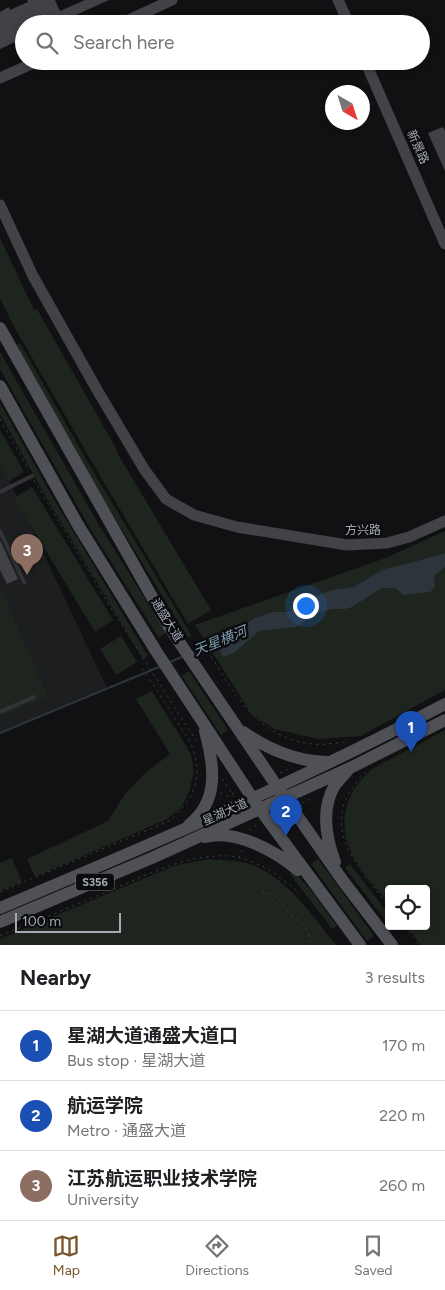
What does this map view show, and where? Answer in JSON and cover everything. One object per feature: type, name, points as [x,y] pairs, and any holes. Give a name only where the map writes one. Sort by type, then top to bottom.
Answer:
[{"type":"main road","name":"通盛大道","points":[[0,328],[3,342],[86,481],[169,627],[277,788],[343,881],[392,945]]},
{"type":"main road","name":"通盛大道","points":[[0,386],[78,525],[156,651],[256,804],[360,945]]},
{"type":"main road","name":"星湖大道","points":[[0,922],[256,804],[277,788],[334,762],[445,704]]},
{"type":"main road","name":"星湖大道","points":[[277,788],[350,768],[445,720]]},
{"type":"main road","points":[[186,836],[199,818],[209,798],[213,778],[208,743],[202,721]]},
{"type":"main road","points":[[238,728],[256,741],[292,756],[312,762],[334,762]]},
{"type":"main road","points":[[343,881],[330,848],[326,825],[327,806],[335,786],[350,768]]},
{"type":"main road","points":[[186,836],[235,838],[264,847],[284,858],[323,895]]},
{"type":"main road","name":"星湖大道","points":[[0,908],[186,836]]},
{"type":"street","points":[[140,15],[172,0]]},
{"type":"street","points":[[338,0],[345,15]]},
{"type":"street","points":[[0,78],[18,70]]},
{"type":"street","name":"新景路","points":[[369,70],[441,225],[445,244]]},
{"type":"street","name":"方兴路","points":[[0,206],[33,276],[96,388],[144,469],[166,498],[194,515],[237,527],[347,545],[387,543],[409,537],[445,521]]},
{"type":"lane","points":[[0,492],[32,476]]},
{"type":"lane","points":[[0,531],[24,582]]},
{"type":"lane","points":[[0,712],[34,697]]},
{"type":"path","points":[[0,418],[32,476],[142,658],[164,690]]},
{"type":"path","points":[[201,640],[241,702],[256,720],[273,732],[306,744],[350,741]]},
{"type":"path","points":[[0,892],[169,821],[183,810],[193,794],[197,772],[195,752],[141,666]]},
{"type":"path","points":[[277,788],[289,769],[292,756]]},
{"type":"path","points":[[369,769],[358,779],[346,798],[342,818],[342,835],[355,863],[385,901]]},
{"type":"path","points":[[211,791],[228,796],[246,788]]},
{"type":"path","points":[[0,936],[175,863],[209,856],[230,856],[254,862],[282,878],[298,892]]},
{"type":"path","points":[[262,893],[270,893],[276,896],[290,915],[300,921],[308,931],[311,945]]},
{"type":"path","points":[[408,930],[419,945]]},
{"type":"shaded area","points":[[0,238],[34,310],[37,309],[116,451],[211,610],[188,624],[12,323],[0,298]]},
{"type":"shaded area","points":[[20,343],[90,466],[192,636],[188,638],[85,469],[15,346]]},
{"type":"shaded area","points":[[0,352],[99,525],[166,633],[159,638],[91,530],[0,369]]},
{"type":"shaded area","points":[[0,403],[52,496],[148,656],[143,659],[47,499],[0,414]]},
{"type":"shaded area","points":[[0,430],[24,472],[9,481],[0,465]]},
{"type":"shaded area","points":[[0,461],[107,688],[0,733]]},
{"type":"shaded area","points":[[32,487],[113,620],[95,632],[14,498]]},
{"type":"shaded area","points":[[445,531],[445,690],[361,736],[318,739],[275,729],[252,715],[195,625],[388,557]]},
{"type":"shaded area","points":[[0,587],[48,697],[0,717]]},
{"type":"shaded area","points":[[121,636],[137,662],[116,675],[100,649]]},
{"type":"shaded area","points":[[189,671],[228,730],[221,735],[182,676]]},
{"type":"shaded area","points":[[152,691],[191,754],[194,771],[189,792],[181,808],[167,819],[35,877],[27,859],[108,821],[125,794],[145,773],[170,754],[136,699]]},
{"type":"shaded area","points":[[445,730],[445,945],[421,945],[409,930],[430,930],[430,885],[385,885],[385,899],[355,860],[349,847],[344,823],[349,800],[354,789],[372,769]]},
{"type":"shaded area","points":[[12,858],[22,882],[0,891],[0,863]]},
{"type":"shaded area","points":[[211,859],[248,863],[278,880],[309,911],[336,945],[0,945],[0,939],[176,865]]},
{"type":"shaded area","points":[[318,859],[374,936],[367,941],[311,864]]},
{"type":"shaded area","points":[[350,864],[385,910],[385,920],[345,868]]},
{"type":"shaded area","points":[[293,871],[310,889],[337,926],[332,929],[290,874]]},
{"type":"water","points":[[445,553],[445,567],[434,576],[435,587],[430,592],[403,595],[395,588],[382,588],[352,607],[315,613],[296,627],[259,631],[235,652],[223,657],[211,636],[236,630],[255,618],[273,612],[286,612],[298,609],[310,599],[332,590],[354,587],[384,569]]},
{"type":"building","points":[[27,0],[55,0],[60,11],[85,0],[109,0],[76,15],[15,15],[15,42],[0,49],[0,12],[9,7],[10,10],[28,2]]},
{"type":"building","points":[[443,127],[445,131],[445,171],[428,133]]},
{"type":"building","points":[[0,540],[18,579],[7,584],[0,570]]},
{"type":"waterway","name":"天星横河","points":[[191,653],[217,642]]},
{"type":"waterway","name":"天星横河","points":[[170,662],[182,657]]},
{"type":"waterway","name":"天星横河","points":[[0,733],[159,667]]},
{"type":"place","name":"江苏航运职业技术学院","points":[[27,575]]},
{"type":"place","name":"星湖大道通盛大道口","points":[[411,752]]},
{"type":"place","name":"航运学院","points":[[286,836]]}]
